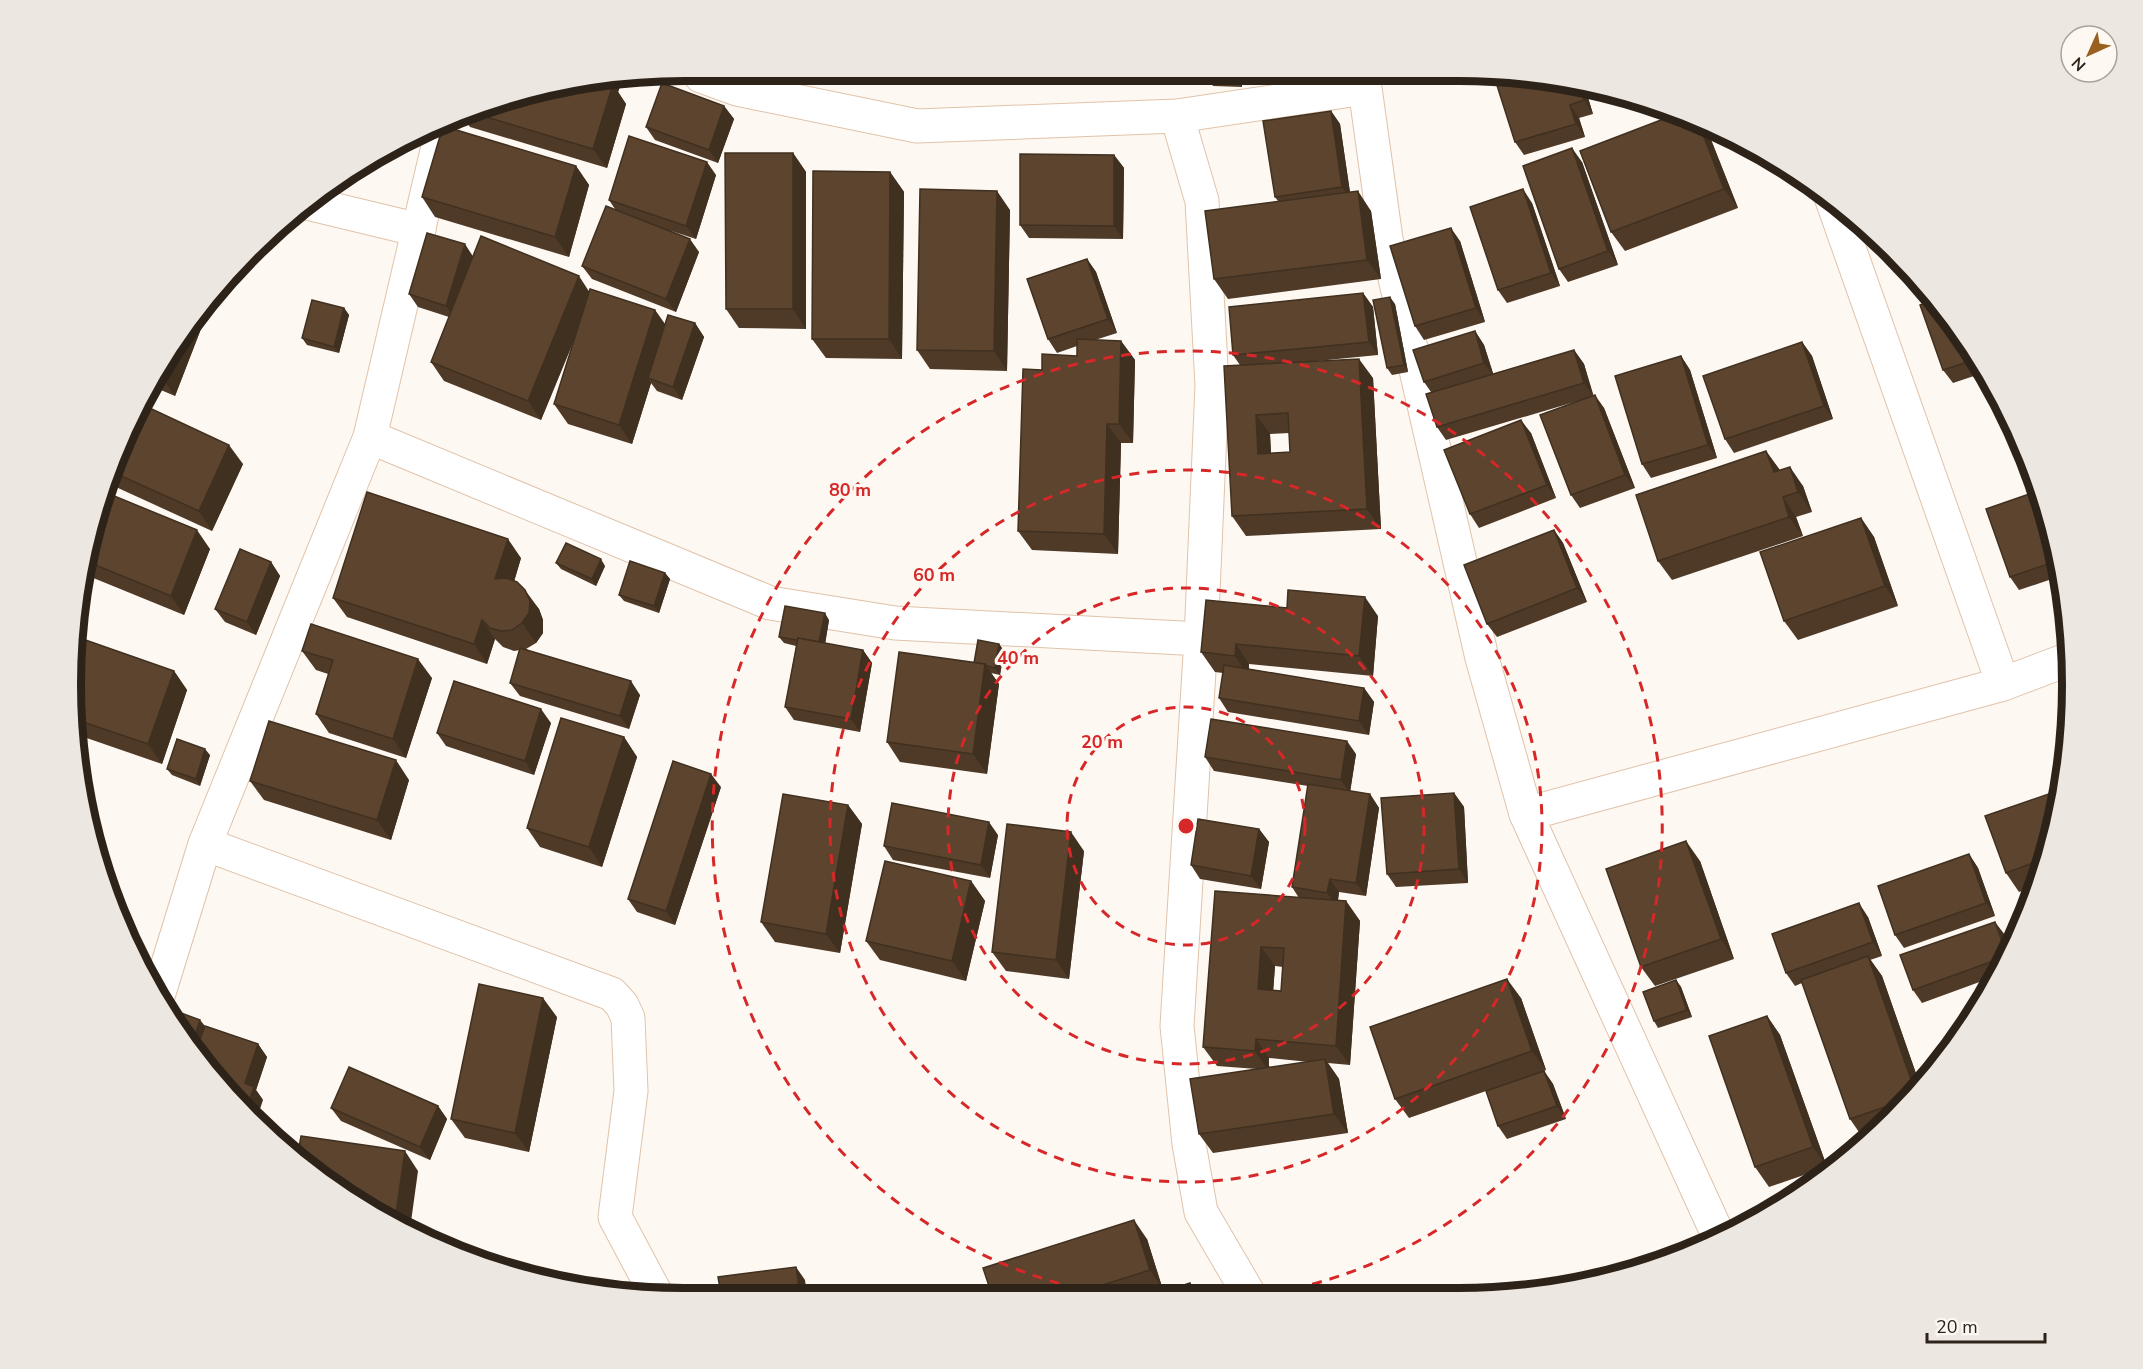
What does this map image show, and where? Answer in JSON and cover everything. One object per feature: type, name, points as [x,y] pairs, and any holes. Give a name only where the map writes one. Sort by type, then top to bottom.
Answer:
[{"type":"street","points":[[714,81],[737,89],[917,126],[1177,116],[1365,88],[1386,239],[1482,658],[1526,814],[1716,1230]]},
{"type":"street","points":[[1177,116],[1202,201],[1212,385],[1201,639],[1178,1026],[1189,1144],[1200,1212],[1245,1288]]},
{"type":"street","points":[[161,985],[205,844],[370,437],[442,132]]},
{"type":"street","points":[[318,205],[418,230]]},
{"type":"street","points":[[1838,216],[2002,684]]},
{"type":"street","points":[[370,437],[770,603],[895,623],[1201,639]]},
{"type":"street","points":[[1526,814],[2002,684],[2061,661]]},
{"type":"street","points":[[205,844],[612,993],[622,1005],[628,1018],[631,1091],[615,1217],[653,1287]]},
{"type":"building","points":[[1496,82],[1537,86],[1582,94],[1584,100],[1570,105],[1576,124],[1515,142]]},
{"type":"building","points":[[662,83],[724,106],[709,150],[646,127]]},
{"type":"building","points":[[613,85],[593,149],[483,116],[528,102]]},
{"type":"building","points":[[1331,111],[1342,187],[1275,197],[1263,121]]},
{"type":"building","points":[[1666,118],[1702,133],[1724,189],[1611,232],[1580,151]]},
{"type":"building","points":[[451,128],[576,166],[555,237],[422,197],[441,133]]},
{"type":"building","points":[[629,136],[707,162],[686,226],[609,200]]},
{"type":"building","points":[[1572,148],[1608,251],[1559,269],[1523,166]]},
{"type":"building","points":[[725,153],[793,153],[793,309],[726,309]]},
{"type":"building","points":[[1020,154],[1114,155],[1114,226],[1020,225]]},
{"type":"building","points":[[813,171],[890,172],[889,339],[812,339]]},
{"type":"building","points":[[920,189],[997,191],[994,351],[917,350]]},
{"type":"building","points":[[1523,189],[1551,273],[1498,290],[1470,207]]},
{"type":"building","points":[[1358,191],[1367,260],[1214,279],[1205,211]]},
{"type":"building","points":[[606,206],[690,239],[666,299],[582,266]]},
{"type":"building","points":[[1451,228],[1476,308],[1415,326],[1390,246]]},
{"type":"building","points":[[427,233],[465,244],[446,306],[409,294]]},
{"type":"building","points":[[481,236],[579,276],[528,401],[431,362]]},
{"type":"building","points":[[1087,259],[1108,319],[1048,339],[1027,279]]},
{"type":"building","points":[[590,289],[655,310],[619,425],[554,404]]},
{"type":"building","points":[[1363,293],[1369,342],[1233,355],[1229,307]]},
{"type":"building","points":[[1390,297],[1404,365],[1387,368],[1373,300]]},
{"type":"building","points":[[312,300],[344,308],[334,347],[302,338]]},
{"type":"building","points":[[1925,303],[1968,362],[1943,370],[1920,305]]},
{"type":"building","points":[[668,315],[695,323],[673,387],[648,378]]},
{"type":"building","points":[[1475,331],[1484,363],[1424,382],[1413,350]]},
{"type":"building","points":[[1077,339],[1121,341],[1119,424],[1107,424],[1104,534],[1018,531],[1023,369],[1042,370],[1042,354],[1077,356]]},
{"type":"building","points":[[1802,342],[1824,406],[1725,439],[1703,376]]},
{"type":"building","points":[[1574,350],[1584,383],[1437,427],[1426,394]]},
{"type":"building","points":[[1681,356],[1708,445],[1642,464],[1615,376]]},
{"type":"building","points":[[1359,359],[1367,509],[1232,516],[1224,366]],"holes":[[[1288,413],[1290,452],[1258,454],[1256,415]]]},
{"type":"building","points":[[1595,395],[1625,475],[1571,495],[1540,415]]},
{"type":"building","points":[[149,408],[229,445],[199,511],[119,475]]},
{"type":"building","points":[[1521,420],[1547,485],[1470,514],[1444,450]]},
{"type":"building","points":[[1766,451],[1774,472],[1790,467],[1798,492],[1783,497],[1789,517],[1658,561],[1636,495]]},
{"type":"building","points":[[367,492],[508,539],[495,579],[506,578],[517,582],[525,590],[530,601],[529,613],[522,623],[512,630],[501,631],[490,628],[482,620],[474,644],[333,598]]},
{"type":"building","points":[[2031,494],[2049,564],[2010,577],[1986,509]]},
{"type":"building","points":[[112,495],[197,530],[171,596],[94,564]]},
{"type":"building","points":[[1861,518],[1885,586],[1784,621],[1760,552]]},
{"type":"building","points":[[1554,530],[1577,588],[1487,624],[1464,565]]},
{"type":"building","points":[[566,543],[601,559],[592,579],[556,563]]},
{"type":"building","points":[[240,549],[271,562],[247,622],[215,609]]},
{"type":"building","points":[[630,561],[665,573],[654,606],[619,595]]},
{"type":"building","points":[[1288,590],[1365,597],[1359,656],[1236,644],[1235,656],[1201,652],[1206,600],[1287,608]]},
{"type":"building","points":[[785,606],[825,613],[819,642],[779,637]]},
{"type":"building","points":[[311,624],[418,659],[393,739],[316,714],[333,660],[302,651]]},
{"type":"building","points":[[798,638],[863,650],[851,719],[785,707]]},
{"type":"building","points":[[83,639],[174,671],[148,744],[82,722]]},
{"type":"building","points":[[978,640],[999,644],[995,668],[974,663]]},
{"type":"building","points":[[520,648],[631,681],[620,716],[510,683]]},
{"type":"building","points":[[899,652],[985,664],[973,754],[887,742]]},
{"type":"building","points":[[1224,665],[1364,688],[1359,721],[1219,698]]},
{"type":"building","points":[[454,681],[541,709],[525,761],[437,733]]},
{"type":"building","points":[[561,718],[624,737],[589,847],[527,828]]},
{"type":"building","points":[[1211,719],[1347,741],[1341,780],[1205,757]]},
{"type":"building","points":[[269,721],[396,760],[377,820],[250,781]]},
{"type":"building","points":[[177,739],[205,749],[196,779],[167,769]]},
{"type":"building","points":[[673,761],[711,774],[666,911],[628,899]]},
{"type":"building","points":[[1308,784],[1370,794],[1356,883],[1330,879],[1327,893],[1292,887]]},
{"type":"building","points":[[1454,793],[1459,869],[1387,874],[1381,798]]},
{"type":"building","points":[[2052,793],[2035,862],[2006,873],[1985,816]]},
{"type":"building","points":[[783,794],[848,805],[826,934],[761,922]]},
{"type":"building","points":[[892,803],[989,822],[981,865],[884,846]]},
{"type":"building","points":[[1198,819],[1259,829],[1251,876],[1191,865]]},
{"type":"building","points":[[1007,824],[1071,832],[1056,960],[992,952]]},
{"type":"building","points":[[1686,841],[1721,939],[1641,967],[1606,869]]},
{"type":"building","points":[[1969,854],[1986,903],[1895,935],[1878,886]]},
{"type":"building","points":[[885,861],[971,881],[952,961],[866,941]]},
{"type":"building","points":[[1215,891],[1346,901],[1336,1046],[1256,1039],[1255,1051],[1203,1047]],"holes":[[[1261,947],[1284,948],[1281,991],[1258,989]]]},
{"type":"building","points":[[1859,903],[1873,942],[1786,973],[1772,934]]},
{"type":"building","points":[[1995,922],[2003,944],[1995,960],[1913,990],[1900,955]]},
{"type":"building","points":[[1868,956],[1912,1082],[1891,1105],[1850,1119],[1801,980]]},
{"type":"building","points":[[1507,979],[1532,1051],[1395,1099],[1370,1027]]},
{"type":"building","points":[[1676,980],[1687,1010],[1654,1021],[1643,992]]},
{"type":"building","points":[[479,984],[543,998],[515,1133],[451,1119]]},
{"type":"building","points":[[178,1012],[200,1020],[195,1036]]},
{"type":"building","points":[[1767,1016],[1813,1147],[1755,1167],[1709,1036]]},
{"type":"building","points":[[205,1026],[258,1044],[245,1083],[254,1087],[249,1102],[231,1082],[199,1042]]},
{"type":"building","points":[[1325,1059],[1334,1114],[1199,1134],[1190,1079]]},
{"type":"building","points":[[349,1067],[438,1106],[420,1147],[331,1108]]},
{"type":"building","points":[[1544,1071],[1557,1106],[1498,1126],[1486,1091]]},
{"type":"building","points":[[301,1136],[405,1151],[396,1214],[349,1186],[299,1148]]},
{"type":"building","points":[[1134,1220],[1150,1270],[1093,1288],[990,1288],[983,1268]]},
{"type":"building","points":[[796,1267],[799,1288],[720,1288],[718,1277]]},
{"type":"building","points":[[1190,1283],[1192,1288],[1175,1288]]}]
